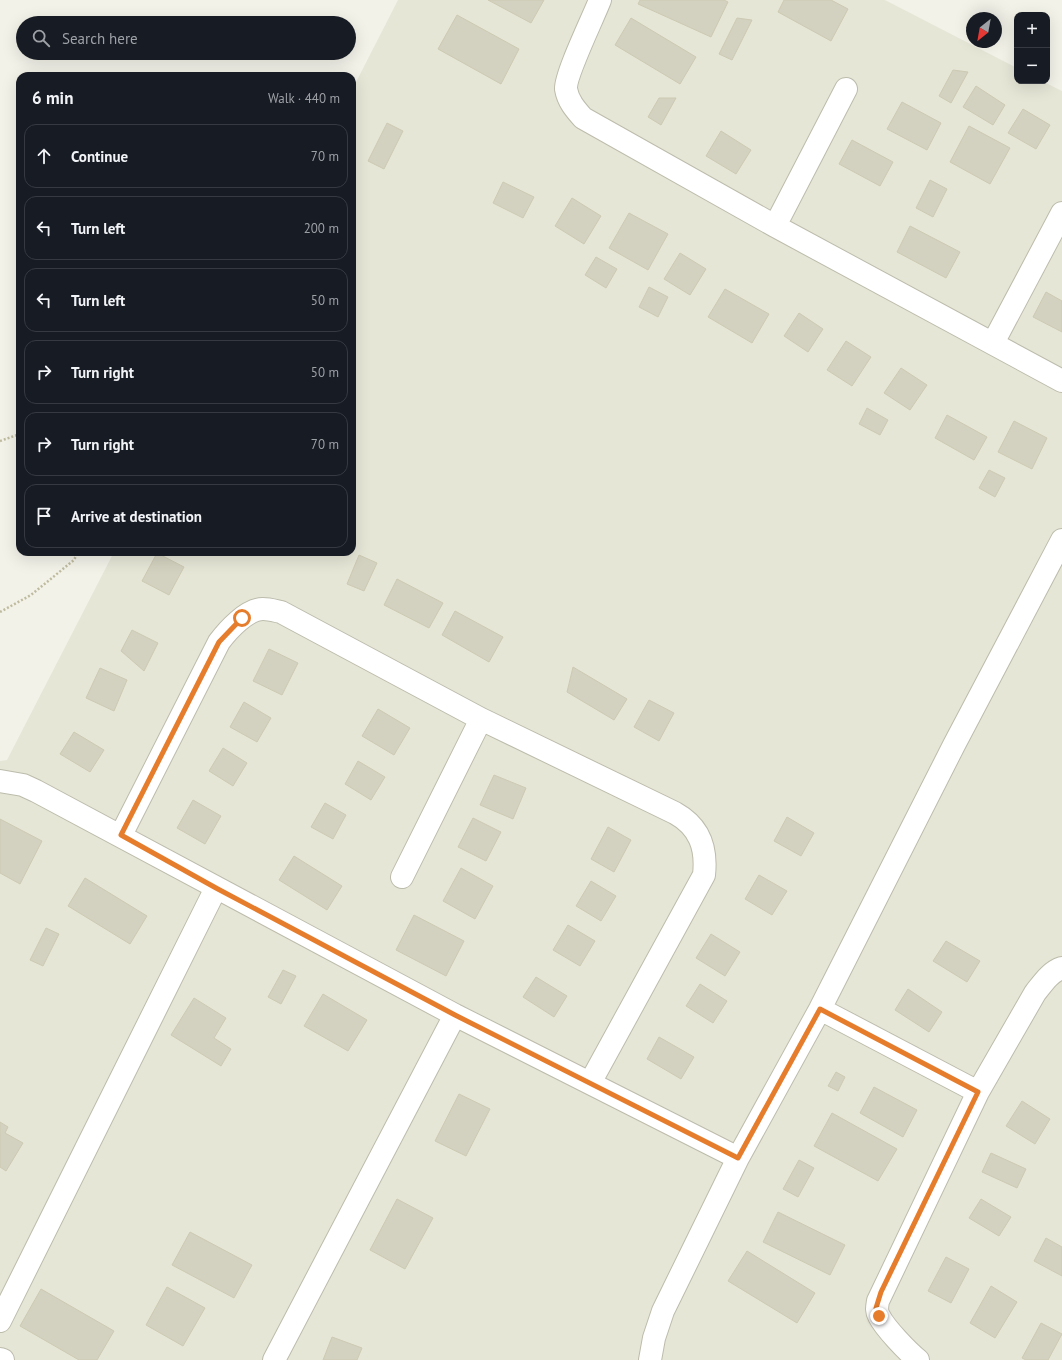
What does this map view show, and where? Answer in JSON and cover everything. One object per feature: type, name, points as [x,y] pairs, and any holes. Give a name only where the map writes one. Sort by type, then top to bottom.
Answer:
[{"type":"street","points":[[600,0],[570,73],[566,88],[569,100],[574,109],[583,118],[775,226],[1062,381]]},
{"type":"street","points":[[775,226],[846,89]]},
{"type":"street","points":[[993,343],[1062,213]]},
{"type":"street","points":[[650,1360],[654,1338],[663,1311],[738,1158],[820,1009],[954,746],[1062,540]]},
{"type":"street","points":[[121,835],[219,642],[242,618],[258,609],[281,612],[481,719],[683,817],[696,831],[703,846],[705,867],[704,875],[701,883],[590,1083]]},
{"type":"street","points":[[402,877],[481,719]]},
{"type":"street","points":[[0,781],[23,785],[36,791],[121,835],[216,888],[455,1015],[738,1158]]},
{"type":"street","points":[[0,1320],[216,888]]},
{"type":"street","points":[[918,1360],[902,1344],[879,1316],[876,1308],[878,1301],[978,1092],[1044,981],[1051,974],[1062,968]]},
{"type":"street","points":[[820,1009],[978,1092]]},
{"type":"street","points":[[274,1360],[455,1015]]},
{"type":"path","points":[[0,441],[16,435]]},
{"type":"path","points":[[0,612],[31,595],[74,560],[76,556]]},
{"type":"shaded area","points":[[398,0],[885,0],[966,42],[966,48],[978,48],[1014,66],[1014,84],[1048,84],[1062,91],[1062,1360],[0,1360],[0,761],[7,760],[112,556],[356,556],[356,82]]},
{"type":"building","points":[[488,0],[544,0],[531,23]]},
{"type":"building","points":[[640,0],[724,0],[728,2],[711,37],[638,4]]},
{"type":"building","points":[[784,0],[831,0],[848,9],[831,41],[778,12]]},
{"type":"building","points":[[457,15],[519,49],[501,84],[438,49]]},
{"type":"building","points":[[631,18],[696,57],[680,84],[615,45]]},
{"type":"building","points":[[737,18],[752,20],[732,60],[719,54]]},
{"type":"building","points":[[953,70],[968,72],[951,103],[939,96]]},
{"type":"building","points":[[976,86],[1005,105],[993,125],[963,107]]},
{"type":"building","points":[[659,98],[676,98],[661,125],[648,117]]},
{"type":"building","points":[[902,102],[941,123],[927,150],[887,129]]},
{"type":"building","points":[[1023,109],[1050,125],[1036,149],[1008,133]]},
{"type":"building","points":[[387,123],[403,131],[384,169],[368,161]]},
{"type":"building","points":[[969,126],[1010,148],[990,184],[950,162]]},
{"type":"building","points":[[721,131],[751,150],[736,174],[706,156]]},
{"type":"building","points":[[852,140],[893,162],[880,186],[839,164]]},
{"type":"building","points":[[930,180],[947,189],[933,217],[916,208]]},
{"type":"building","points":[[503,182],[534,197],[523,218],[493,203]]},
{"type":"building","points":[[572,198],[601,216],[584,244],[555,226]]},
{"type":"building","points":[[629,213],[668,234],[648,270],[609,248]]},
{"type":"building","points":[[910,226],[960,252],[946,278],[897,252]]},
{"type":"building","points":[[680,253],[706,269],[690,295],[664,279]]},
{"type":"building","points":[[596,257],[617,269],[606,288],[585,275]]},
{"type":"building","points":[[649,287],[668,297],[658,317],[639,307]]},
{"type":"building","points":[[725,289],[769,314],[752,343],[708,317]]},
{"type":"building","points":[[1046,292],[1062,301],[1062,332],[1033,317]]},
{"type":"building","points":[[799,313],[823,329],[808,352],[784,336]]},
{"type":"building","points":[[846,341],[871,357],[852,386],[827,370]]},
{"type":"building","points":[[901,368],[927,385],[910,410],[884,393]]},
{"type":"building","points":[[867,408],[888,420],[880,435],[859,424]]},
{"type":"building","points":[[947,415],[987,437],[974,460],[935,438]]},
{"type":"building","points":[[1014,421],[1047,438],[1032,469],[998,452]]},
{"type":"building","points":[[989,470],[1005,478],[995,497],[979,488]]},
{"type":"building","points":[[359,555],[377,563],[364,591],[347,584]]},
{"type":"building","points":[[155,556],[163,556],[184,567],[169,595],[142,581]]},
{"type":"building","points":[[397,579],[443,603],[429,628],[384,605]]},
{"type":"building","points":[[455,611],[503,637],[489,662],[442,635]]},
{"type":"building","points":[[132,630],[158,643],[144,671],[121,651]]},
{"type":"building","points":[[269,649],[298,663],[282,695],[253,681]]},
{"type":"building","points":[[573,667],[627,699],[614,720],[567,692]]},
{"type":"building","points":[[100,668],[127,680],[114,711],[86,698]]},
{"type":"building","points":[[649,700],[674,713],[659,741],[634,727]]},
{"type":"building","points":[[244,702],[271,718],[257,742],[230,727]]},
{"type":"building","points":[[378,709],[410,728],[394,755],[362,736]]},
{"type":"building","points":[[74,732],[104,750],[90,772],[60,754]]},
{"type":"building","points":[[223,748],[247,763],[233,786],[209,771]]},
{"type":"building","points":[[358,761],[385,777],[371,800],[345,784]]},
{"type":"building","points":[[494,775],[526,788],[513,819],[480,805]]},
{"type":"building","points":[[193,800],[221,816],[205,844],[177,828]]},
{"type":"building","points":[[325,803],[346,815],[333,839],[311,827]]},
{"type":"building","points":[[787,817],[814,833],[801,856],[774,841]]},
{"type":"building","points":[[473,818],[501,832],[486,861],[458,847]]},
{"type":"building","points":[[0,819],[42,841],[20,884],[0,873]]},
{"type":"building","points":[[608,827],[631,840],[614,872],[591,859]]},
{"type":"building","points":[[294,856],[342,886],[327,910],[279,880]]},
{"type":"building","points":[[461,868],[493,886],[475,919],[443,901]]},
{"type":"building","points":[[759,875],[787,891],[772,915],[745,899]]},
{"type":"building","points":[[85,878],[147,916],[130,944],[68,906]]},
{"type":"building","points":[[591,881],[616,896],[601,921],[576,906]]},
{"type":"building","points":[[414,915],[464,941],[446,976],[396,950]]},
{"type":"building","points":[[568,925],[595,941],[580,966],[553,950]]},
{"type":"building","points":[[46,928],[59,934],[43,966],[30,960]]},
{"type":"building","points":[[711,934],[740,952],[725,976],[696,958]]},
{"type":"building","points":[[946,941],[980,961],[967,982],[933,961]]},
{"type":"building","points":[[283,970],[296,976],[281,1004],[268,997]]},
{"type":"building","points":[[536,977],[567,996],[554,1017],[523,997]]},
{"type":"building","points":[[700,984],[727,1001],[713,1023],[686,1006]]},
{"type":"building","points":[[908,989],[942,1012],[929,1032],[895,1010]]},
{"type":"building","points":[[323,994],[367,1020],[348,1051],[304,1026]]},
{"type":"building","points":[[194,998],[226,1018],[214,1038],[231,1049],[221,1066],[171,1035]]},
{"type":"building","points":[[659,1037],[694,1057],[681,1079],[647,1059]]},
{"type":"building","points":[[836,1072],[845,1077],[838,1091],[828,1086]]},
{"type":"building","points":[[874,1087],[917,1110],[903,1137],[860,1113]]},
{"type":"building","points":[[459,1094],[490,1109],[466,1156],[435,1141]]},
{"type":"building","points":[[1022,1101],[1050,1119],[1035,1144],[1006,1126]]},
{"type":"building","points":[[832,1113],[897,1149],[878,1181],[814,1146]]},
{"type":"building","points":[[0,1122],[8,1127],[5,1133],[23,1143],[6,1171],[0,1167]]},
{"type":"building","points":[[991,1153],[1026,1169],[1017,1188],[982,1172]]},
{"type":"building","points":[[799,1160],[814,1168],[798,1197],[783,1189]]},
{"type":"building","points":[[397,1199],[433,1218],[405,1269],[370,1250]]},
{"type":"building","points":[[981,1199],[1011,1217],[999,1236],[969,1218]]},
{"type":"building","points":[[778,1212],[845,1245],[830,1275],[763,1242]]},
{"type":"building","points":[[190,1232],[252,1265],[234,1298],[172,1265]]},
{"type":"building","points":[[1046,1238],[1062,1247],[1062,1276],[1034,1261]]},
{"type":"building","points":[[747,1251],[815,1293],[797,1323],[728,1281]]},
{"type":"building","points":[[946,1257],[969,1269],[951,1303],[928,1291]]},
{"type":"building","points":[[991,1286],[1017,1302],[995,1338],[970,1323]]},
{"type":"building","points":[[167,1287],[205,1308],[183,1346],[146,1325]]},
{"type":"building","points":[[41,1289],[114,1331],[97,1360],[79,1360],[20,1326]]},
{"type":"building","points":[[1041,1323],[1062,1334],[1048,1360],[1026,1360],[1022,1358]]},
{"type":"building","points":[[332,1337],[362,1348],[357,1360],[323,1360]]},
{"type":"route","points":[[242,618],[219,642],[121,835],[216,888],[455,1015],[738,1158],[820,1009],[978,1092],[881,1292],[876,1308],[879,1316]]}]
